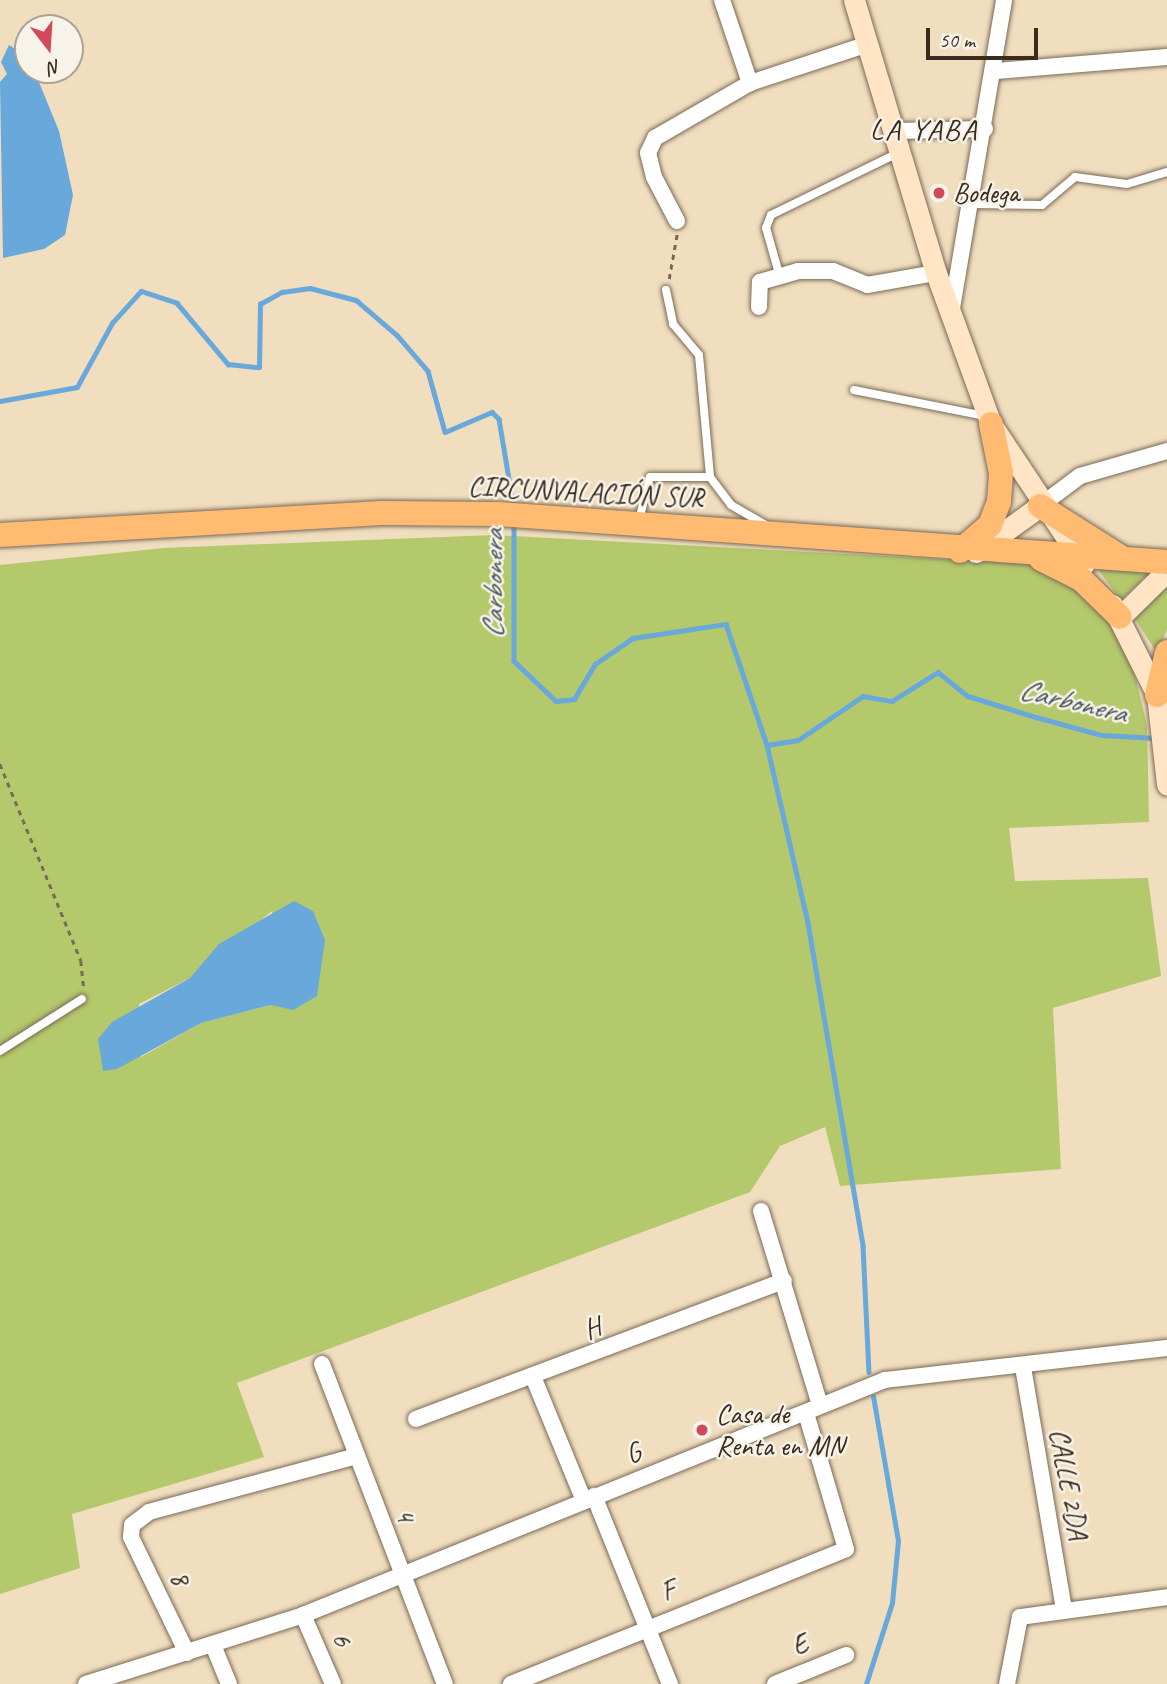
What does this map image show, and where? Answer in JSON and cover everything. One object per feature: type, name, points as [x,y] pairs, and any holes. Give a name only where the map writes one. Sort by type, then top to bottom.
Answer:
[{"type":"main road","points":[[854,0],[936,273],[989,420],[1001,473],[999,502],[990,525],[968,552]]},
{"type":"main road","points":[[989,420],[1040,506],[1120,617],[1157,695]]},
{"type":"main road","points":[[968,552],[1040,506]]},
{"type":"main road","points":[[1040,506],[1125,559]]},
{"type":"main road","name":"CIRCUNVALACIÓN SUR","points":[[0,535],[381,513],[498,514],[638,522],[968,552],[1167,562]]},
{"type":"main road","points":[[1034,556],[1081,579],[1120,617]]},
{"type":"main road","points":[[1120,617],[1167,571]]},
{"type":"main road","points":[[1167,652],[1157,695],[1167,784]]},
{"type":"street","points":[[722,0],[750,83]]},
{"type":"street","points":[[951,314],[995,71],[1004,0]]},
{"type":"street","points":[[677,221],[654,177],[648,153],[655,138],[750,83],[868,44]]},
{"type":"street","points":[[995,71],[1167,57]]},
{"type":"street","points":[[894,131],[985,129]]},
{"type":"street","points":[[759,307],[760,282],[780,276],[819,270],[867,285],[936,273]]},
{"type":"street","points":[[1040,506],[1080,476],[1167,451]]},
{"type":"street","points":[[761,1212],[784,1281],[813,1409]]},
{"type":"street","name":"H","points":[[416,1419],[534,1379],[784,1281]]},
{"type":"street","name":"G","points":[[86,1684],[135,1677],[187,1653],[303,1615],[885,1380],[1023,1367],[1167,1348]]},
{"type":"street","name":"4","points":[[322,1364],[354,1457],[445,1684]]},
{"type":"street","name":"CALLE 2DA","points":[[1023,1367],[1064,1610]]},
{"type":"street","points":[[534,1379],[648,1627],[670,1684]]},
{"type":"street","name":"F","points":[[511,1684],[846,1549],[813,1409]]},
{"type":"street","name":"8","points":[[187,1653],[131,1537],[132,1525],[149,1512],[354,1457]]},
{"type":"street","points":[[1007,1684],[1020,1617],[1167,1597]]},
{"type":"street","name":"6","points":[[303,1615],[333,1684]]},
{"type":"street","points":[[213,1645],[229,1684]]},
{"type":"street","name":"E","points":[[775,1684],[846,1655]]},
{"type":"lane","points":[[780,276],[766,228],[771,215],[900,152]]},
{"type":"lane","points":[[971,204],[1042,205],[1075,177],[1127,184],[1167,172]]},
{"type":"lane","points":[[666,290],[673,324],[699,355],[710,477],[730,505],[783,535]]},
{"type":"lane","points":[[853,390],[989,420]]},
{"type":"lane","points":[[638,522],[650,477],[710,477]]},
{"type":"lane","points":[[0,1051],[82,999]]},
{"type":"path","points":[[666,290],[677,221]]},
{"type":"path","points":[[0,764],[81,961],[82,999]]},
{"type":"green space","points":[[493,535],[1035,564],[1082,591],[1113,623],[1131,659],[1147,725],[1149,822],[1009,828],[1015,881],[1148,878],[1161,976],[1053,1008],[1061,1169],[840,1186],[825,1127],[780,1146],[750,1192],[237,1383],[264,1457],[72,1514],[80,1568],[0,1594],[0,565],[164,548]],"holes":[[[272,911],[271,1005],[201,1023],[141,1057],[139,1004],[190,978]]]},
{"type":"green space","points":[[1096,567],[1152,570],[1121,600]]},
{"type":"green space","points":[[1167,581],[1167,630],[1157,653],[1132,614]]},
{"type":"water","points":[[9,45],[14,48],[14,84],[40,84],[59,131],[73,195],[65,235],[44,249],[3,258],[0,82],[7,74],[1,62]]},
{"type":"water","points":[[294,901],[313,911],[325,940],[317,996],[293,1010],[271,1005],[201,1023],[117,1069],[103,1071],[98,1039],[112,1022],[190,978],[219,944]]},
{"type":"waterway","name":"Carbonera","points":[[0,401],[77,387],[112,323],[141,291],[177,303],[228,364],[259,367],[260,304],[282,292],[310,288],[356,300],[397,335],[428,371],[445,432],[492,412],[499,419],[514,509]]},
{"type":"waterway","name":"Carbonera","points":[[514,524],[514,661],[556,701],[574,699],[595,664],[633,638],[726,624],[767,745],[798,740],[863,696],[892,701],[938,672],[968,696],[1036,717],[1102,735],[1156,738]]},
{"type":"waterway","points":[[767,745],[808,923],[863,1246],[869,1372]]},
{"type":"waterway","points":[[866,1684],[892,1603],[898,1541],[873,1397]]},
{"type":"place","name":"Bodega","points":[[939,193]]},
{"type":"place","name":"Casa de Renta en MN","points":[[702,1430]]},
{"type":"district","name":"LA YABA","points":[[924,129]]}]
